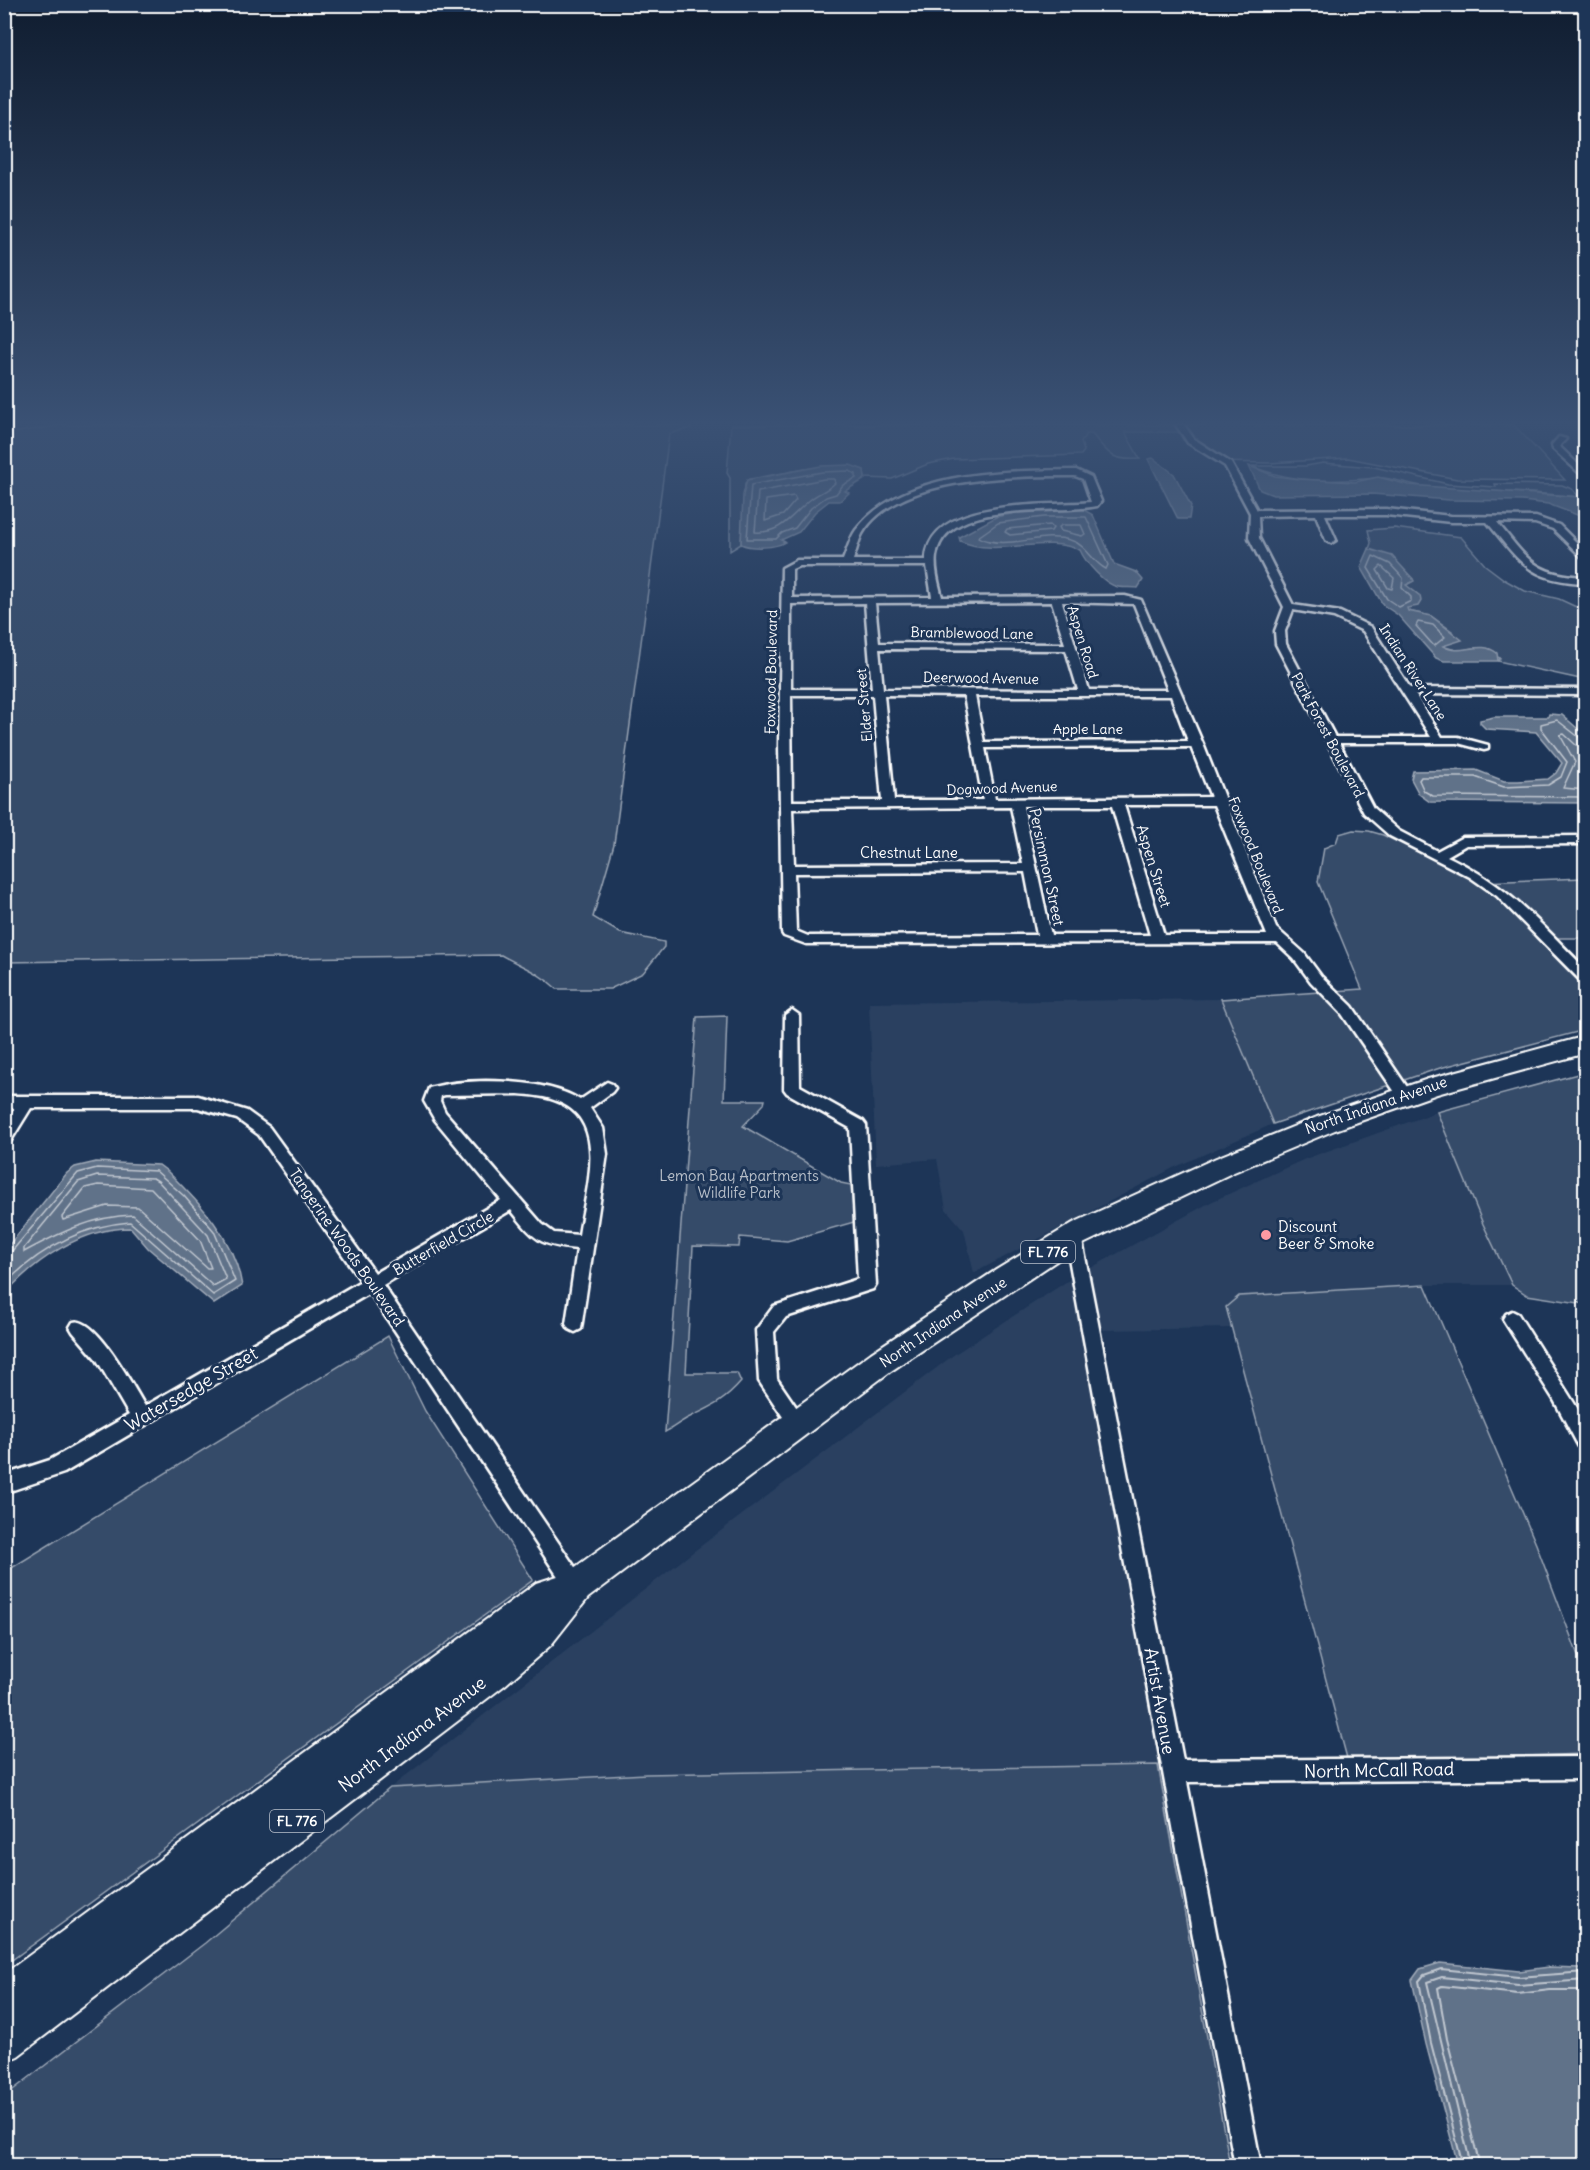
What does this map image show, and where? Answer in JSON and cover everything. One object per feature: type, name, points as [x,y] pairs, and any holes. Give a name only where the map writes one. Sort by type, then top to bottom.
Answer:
[{"type":"main road","name":"North Indiana Avenue","points":[[4,2042],[493,1673],[539,1633],[576,1586],[922,1333],[1073,1236],[1247,1154],[1327,1121],[1460,1076],[1586,1044]]},
{"type":"main road","name":"North Indiana Avenue","points":[[4,1999],[548,1595],[576,1586]]},
{"type":"street","points":[[847,563],[853,538],[863,526]]},
{"type":"street","points":[[938,601],[931,563],[933,549],[941,536],[954,526]]},
{"type":"street","points":[[1254,526],[1254,538],[1289,607]]},
{"type":"street","points":[[1325,526],[1331,540]]},
{"type":"street","points":[[1496,526],[1538,573],[1561,580],[1586,580]]},
{"type":"street","points":[[1555,526],[1586,558]]},
{"type":"street","points":[[787,601],[787,568],[790,565],[931,563]]},
{"type":"street","name":"Aspen Road","points":[[1056,599],[1084,694]]},
{"type":"street","name":"Foxwood Boulevard","points":[[1282,939],[1159,941],[799,939],[788,930],[788,806],[785,745],[787,601],[1125,599],[1138,602],[1270,930],[1282,939],[1347,1010],[1404,1094]]},
{"type":"street","name":"Elder Street","points":[[870,601],[888,805]]},
{"type":"street","name":"Indian River Lane","points":[[1289,607],[1328,612],[1364,627],[1372,634],[1439,740]]},
{"type":"street","name":"Park Forest Boulevard","points":[[1289,607],[1280,631],[1281,644],[1374,818],[1400,837],[1439,855],[1492,886],[1586,978]]},
{"type":"street","name":"Bramblewood Lane","points":[[874,646],[1070,647]]},
{"type":"street","points":[[1409,691],[1586,692]]},
{"type":"street","name":"Deerwood Avenue","points":[[787,692],[1175,693]]},
{"type":"street","points":[[969,692],[989,802]]},
{"type":"street","points":[[1331,740],[1439,740],[1458,741],[1484,747]]},
{"type":"street","name":"Apple Lane","points":[[979,745],[1197,744]]},
{"type":"street","name":"Dogwood Avenue","points":[[788,806],[1016,801],[1218,801]]},
{"type":"street","name":"Persimmon Street","points":[[1016,801],[1045,939]]},
{"type":"street","name":"Aspen Street","points":[[1117,801],[1159,941]]},
{"type":"street","points":[[1439,855],[1463,842],[1586,840]]},
{"type":"street","name":"Chestnut Lane","points":[[788,869],[1031,868]]},
{"type":"street","points":[[792,1015],[792,1089],[858,1125],[867,1284],[780,1311],[765,1330],[768,1381],[798,1423]]},
{"type":"street","points":[[581,1107],[607,1088]]},
{"type":"street","points":[[575,1324],[587,1243],[599,1141],[592,1119],[581,1107],[566,1097],[536,1089],[445,1089],[434,1092],[432,1101],[440,1116],[541,1234],[563,1242],[587,1243]]},
{"type":"street","name":"Tangerine Woods Boulevard","points":[[4,1102],[184,1101],[213,1105],[242,1115],[271,1138],[373,1284],[576,1586]]},
{"type":"street","points":[[4,1138],[27,1102]]},
{"type":"street","name":"Butterfield Circle","points":[[373,1284],[513,1202]]},
{"type":"street","name":"Artist Avenue","points":[[1073,1236],[1248,2166]]},
{"type":"street","name":"Watersedge Street","points":[[4,1484],[27,1479],[57,1467],[373,1284]]},
{"type":"street","points":[[1512,1319],[1586,1440]]},
{"type":"street","points":[[79,1327],[103,1354],[141,1417]]},
{"type":"street","name":"North McCall Road","points":[[1173,1772],[1586,1768]]},
{"type":"shaded area","points":[[1221,999],[1273,1124],[1173,1168],[974,1273],[964,1230],[946,1209],[937,1159],[876,1164],[869,1003]]},
{"type":"shaded area","points":[[1437,1112],[1483,1224],[1512,1285],[1425,1285],[1240,1296],[1226,1307],[1232,1328],[1098,1330],[1183,1764],[646,1774],[390,1788],[693,1552],[955,1354],[1069,1280],[1211,1202],[1305,1159]]},
{"type":"green space","points":[[5,526],[657,526],[614,844],[593,917],[620,933],[664,942],[664,947],[643,973],[610,989],[557,989],[537,974],[501,955],[5,962]]},
{"type":"green space","points":[[730,526],[742,526],[741,544],[730,551]]},
{"type":"green space","points":[[1394,528],[1461,537],[1485,565],[1505,580],[1525,591],[1559,599],[1585,611],[1585,680],[1498,661],[1500,658],[1472,648],[1459,651],[1442,646],[1450,643],[1452,631],[1431,616],[1408,611],[1407,608],[1420,596],[1406,585],[1413,579],[1399,565],[1369,549],[1371,543],[1368,530]]},
{"type":"green space","points":[[1353,830],[1383,835],[1481,882],[1585,878],[1585,938],[1536,938],[1585,988],[1585,1030],[1440,1068],[1273,1124],[1221,999],[1362,989],[1318,882],[1324,848],[1336,843],[1339,834]]},
{"type":"green space","name":"Lemon Bay Apartments Wildlife Park","points":[[727,1016],[724,1100],[765,1100],[764,1104],[743,1126],[841,1183],[851,1185],[854,1222],[787,1241],[740,1237],[739,1247],[693,1246],[686,1373],[737,1373],[741,1382],[717,1403],[665,1432],[697,1017]]},
{"type":"green space","points":[[1586,1072],[1585,1304],[1527,1295],[1512,1285],[1483,1224],[1437,1112]]},
{"type":"green space","points":[[1425,1285],[1536,1544],[1585,1674],[1585,1754],[1348,1762],[1226,1307],[1239,1296]]},
{"type":"green space","points":[[388,1336],[425,1411],[533,1580],[5,1965],[4,1638],[7,1614],[5,1572]]},
{"type":"green space","points":[[1158,1765],[1230,2165],[5,2165],[5,2096],[205,1943],[390,1788],[646,1774]]},
{"type":"water","points":[[742,526],[804,526],[799,532],[781,540],[785,542],[776,546],[757,547],[741,544]]},
{"type":"water","points":[[979,526],[1098,526],[1114,564],[1136,572],[1143,580],[1138,588],[1113,585],[1096,572],[1080,550],[1066,546],[1051,544],[975,546],[960,541],[959,537]]},
{"type":"water","points":[[1369,549],[1392,556],[1413,579],[1414,581],[1406,585],[1420,596],[1421,601],[1418,606],[1407,608],[1408,611],[1431,616],[1462,640],[1443,646],[1457,650],[1491,649],[1497,653],[1498,661],[1444,661],[1436,658],[1398,615],[1383,605],[1361,567]]},
{"type":"water","points":[[1549,714],[1562,715],[1585,735],[1585,803],[1430,802],[1419,794],[1411,779],[1413,771],[1476,770],[1504,781],[1548,779],[1556,773],[1562,763],[1536,732],[1486,729],[1480,720],[1494,717],[1548,717]]},
{"type":"water","points":[[96,1162],[159,1165],[167,1171],[191,1195],[224,1237],[238,1269],[242,1286],[214,1304],[148,1248],[131,1228],[95,1233],[61,1248],[31,1269],[5,1294],[5,1250],[67,1173],[75,1167]]},
{"type":"water","points":[[1440,1963],[1519,1971],[1549,1967],[1580,1968],[1585,1964],[1585,2165],[1458,2165],[1426,2044],[1412,1980],[1420,1969]]},
{"type":"place","name":"Discount Beer & Smoke","points":[[1266,1235]]}]
